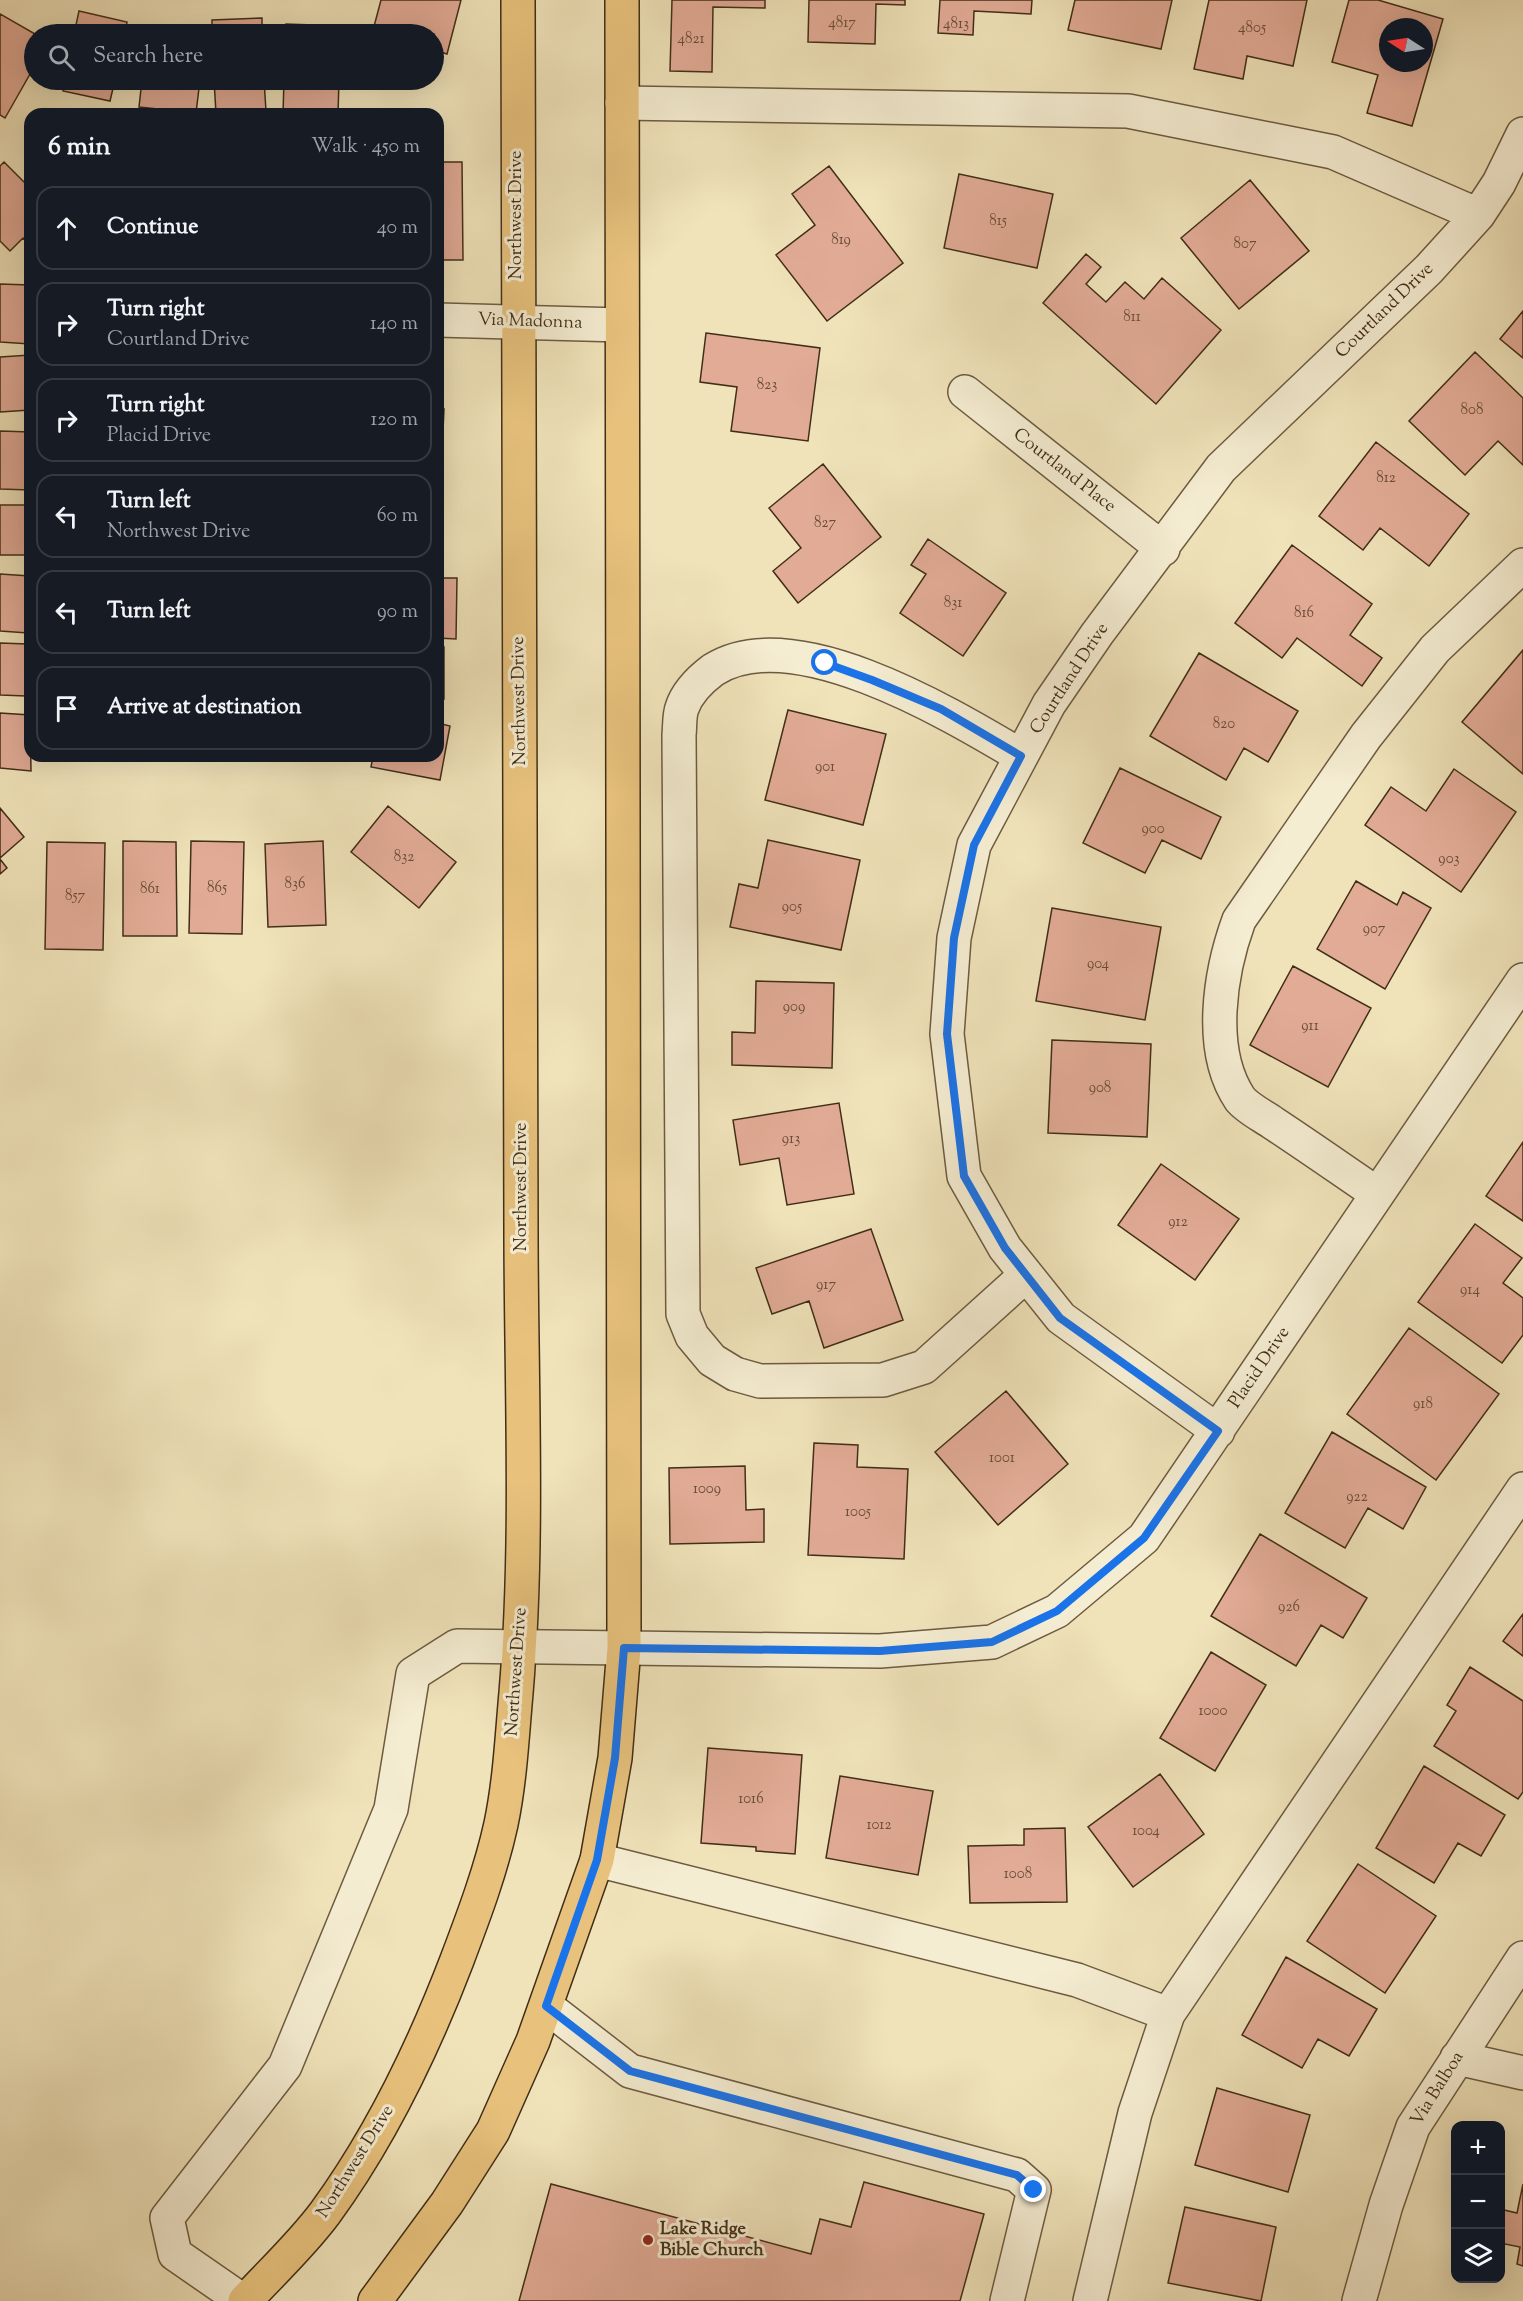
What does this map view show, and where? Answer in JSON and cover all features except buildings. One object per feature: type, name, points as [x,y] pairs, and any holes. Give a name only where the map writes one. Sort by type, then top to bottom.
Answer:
[{"type":"main road","name":"Northwest Drive","points":[[244,2301],[322,2218],[378,2134],[432,2026],[480,1899],[501,1825],[510,1760],[520,1645],[524,1528],[521,1360],[523,932],[517,321],[518,0]]},
{"type":"main road","points":[[375,2301],[441,2212],[493,2130],[546,2006],[597,1860],[615,1758],[624,1648],[622,0]]},
{"type":"street","points":[[622,103],[1128,111],[1333,152],[1478,215]]},
{"type":"street","name":"Courtland Drive","points":[[1218,1431],[1060,1318],[1005,1248],[964,1176],[947,1034],[954,938],[974,845],[1049,704],[1097,634],[1163,549],[1221,468],[1429,269],[1478,215],[1499,183],[1523,134]]},
{"type":"street","name":"Via Madonna","points":[[444,320],[622,325]]},
{"type":"street","name":"Courtland Place","points":[[965,392],[1163,549]]},
{"type":"street","points":[[1376,1193],[1241,1100],[1228,1075],[1222,1046],[1220,995],[1226,955],[1239,920],[1366,736],[1435,649],[1523,565]]},
{"type":"street","points":[[1021,756],[941,709],[872,680],[825,663],[765,654],[726,663],[700,679],[682,708],[679,735],[683,1314],[692,1336],[712,1360],[735,1374],[760,1381],[883,1380],[924,1367],[1026,1275]]},
{"type":"street","name":"Placid Drive","points":[[244,2301],[175,2254],[167,2218],[285,2066],[391,1809],[412,1674],[457,1646],[880,1651],[992,1642],[1057,1611],[1144,1538],[1376,1193],[1523,980]]},
{"type":"street","points":[[1090,2301],[1135,2113],[1168,2014],[1523,1490]]},
{"type":"street","points":[[597,1860],[1077,1980],[1168,2014]]},
{"type":"street","name":"Via Balboa","points":[[1359,2301],[1386,2205],[1413,2127],[1523,1958]]},
{"type":"street","points":[[546,2006],[630,2071],[1017,2175],[1034,2190],[1007,2301]]},
{"type":"street","points":[[1457,2058],[1523,2073]]},
{"type":"place","name":"Lake Ridge Bible Church","points":[[648,2240]]},
{"type":"route","points":[[825,663],[941,709],[1021,756],[974,845],[954,938],[947,1034],[964,1176],[1005,1248],[1060,1318],[1218,1431],[1144,1538],[1057,1611],[992,1642],[880,1651],[624,1648],[615,1758],[597,1860],[546,2006],[630,2071],[1017,2175],[1034,2190]]}]
